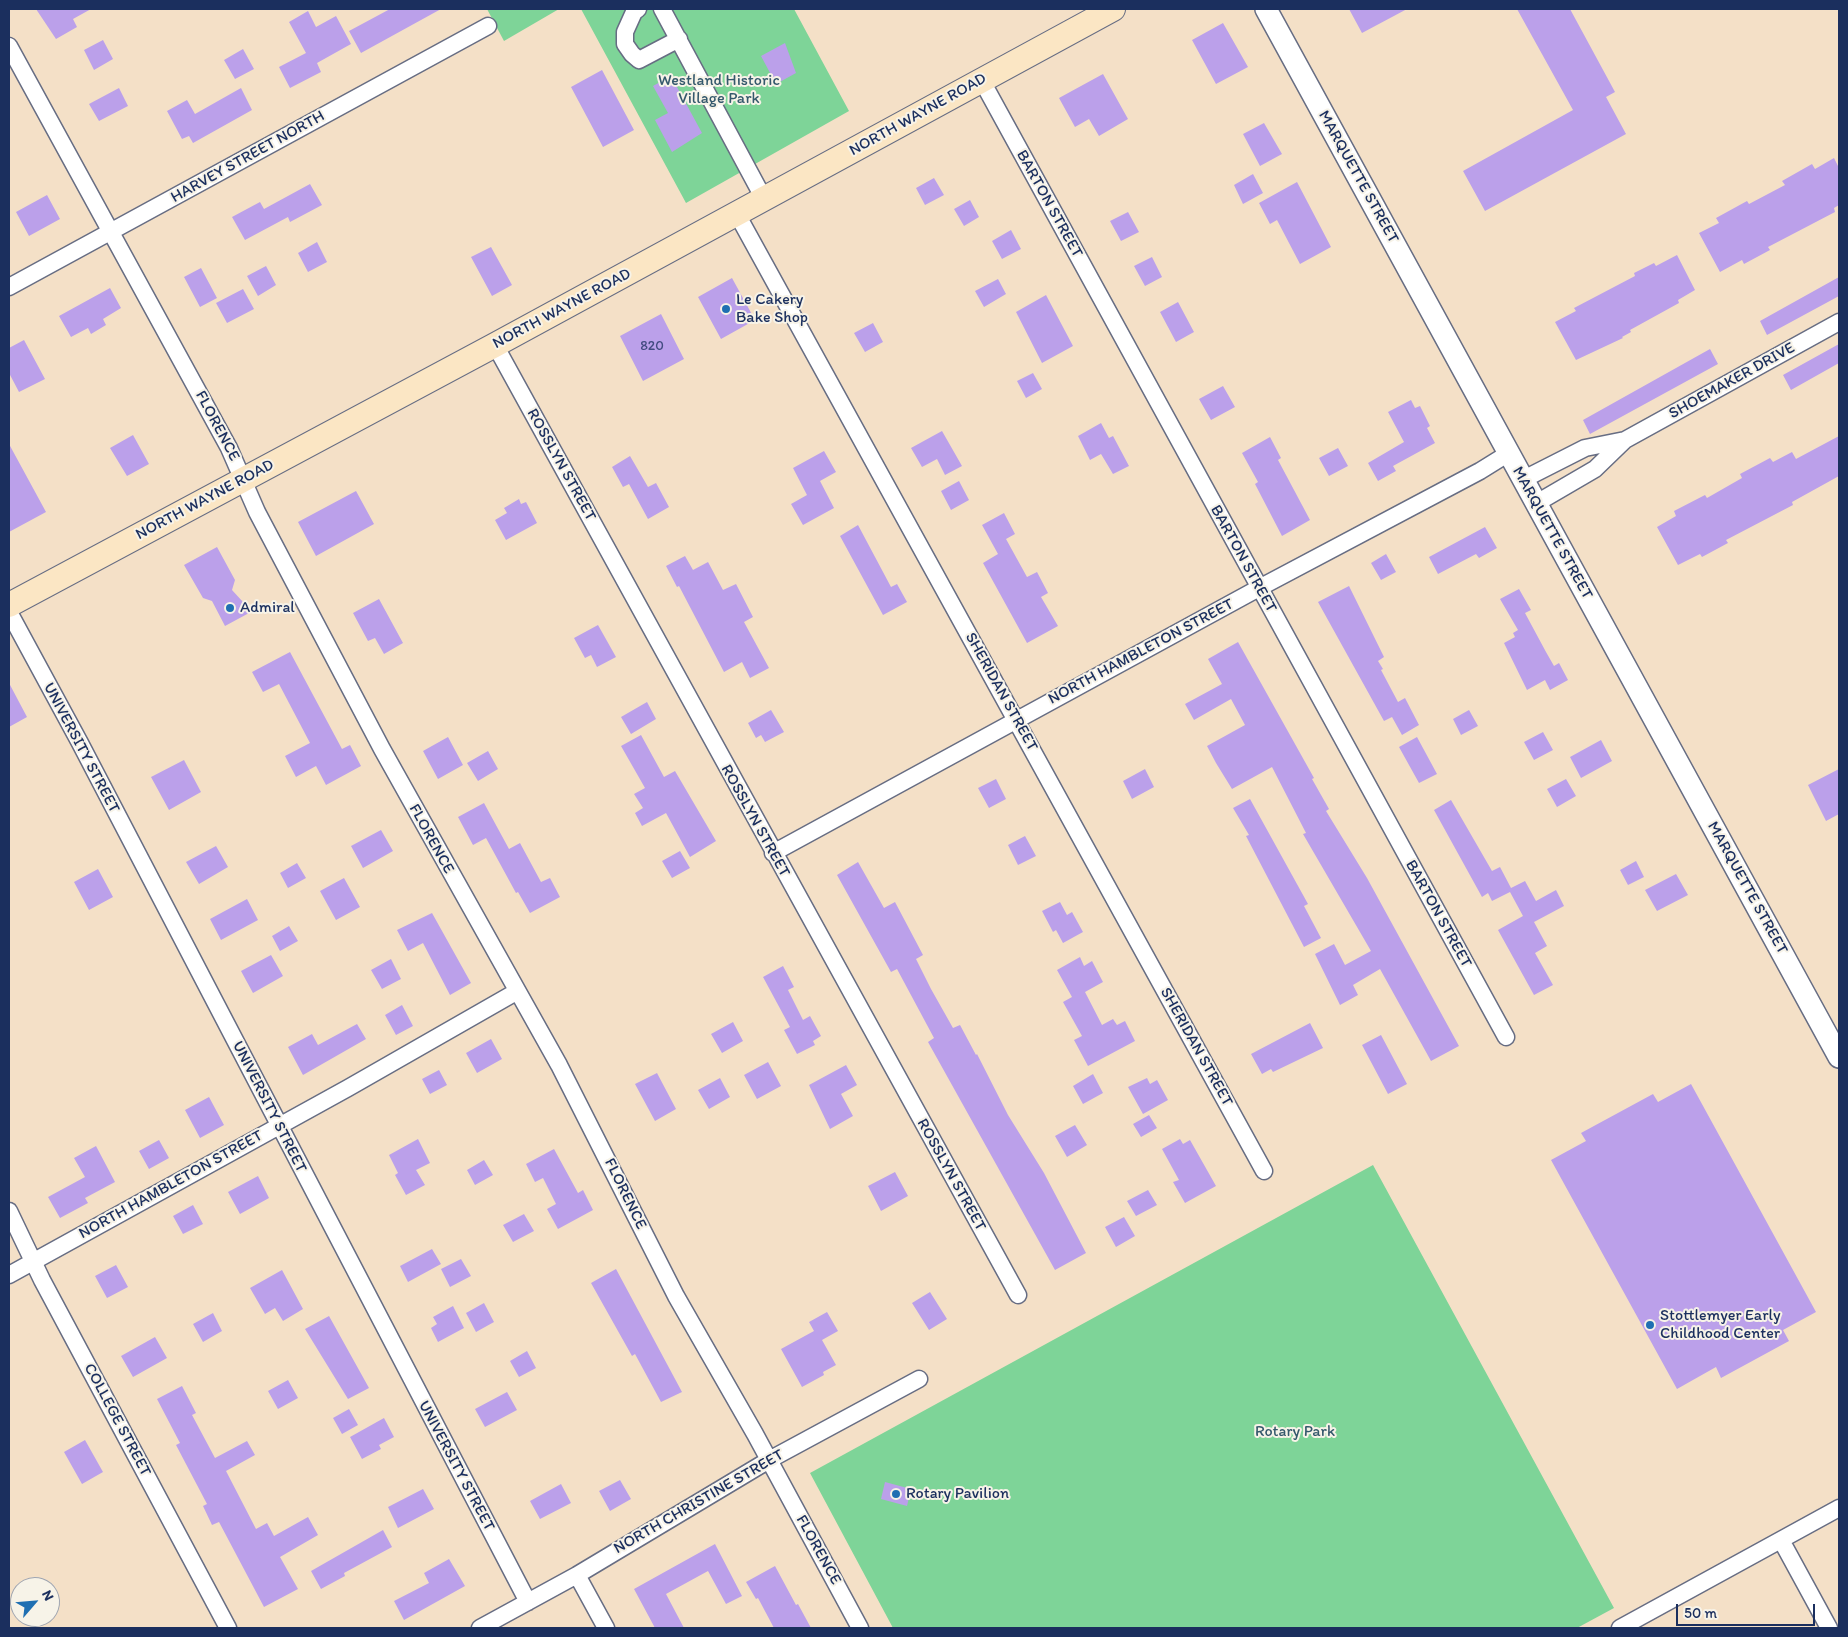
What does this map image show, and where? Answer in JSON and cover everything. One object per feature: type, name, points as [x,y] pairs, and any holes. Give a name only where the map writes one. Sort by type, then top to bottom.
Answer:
[{"type":"main road","name":"NORTH WAYNE ROAD","points":[[9,605],[495,345],[1113,9]]},
{"type":"street","points":[[638,9],[634,12],[624,32],[625,44],[639,60],[679,39]]},
{"type":"street","points":[[662,9],[764,199]]},
{"type":"street","name":"MARQUETTE STREET","points":[[1266,9],[1839,1057]]},
{"type":"street","name":"HARVEY STREET NORTH","points":[[9,287],[488,26]]},
{"type":"street","name":"FLORENCE","points":[[9,46],[229,448],[257,512],[382,749],[600,1144],[676,1296],[860,1628]]},
{"type":"street","name":"BARTON STREET","points":[[982,80],[1506,1037]]},
{"type":"street","name":"SHERIDAN STREET","points":[[737,214],[1264,1171]]},
{"type":"street","name":"SHOEMAKER DRIVE","points":[[1535,504],[1595,469],[1625,440],[1839,322]]},
{"type":"street","name":"ROSSLYN STREET","points":[[495,345],[773,854],[1018,1295]]},
{"type":"street","name":"SHOEMAKER DRIVE","points":[[1522,480],[1584,448],[1625,440]]},
{"type":"street","name":"NORTH HAMBLETON STREET","points":[[773,854],[1259,588],[1480,471],[1509,453]]},
{"type":"street","name":"UNIVERSITY STREET","points":[[9,612],[528,1602]]},
{"type":"street","name":"NORTH HAMBLETON STREET","points":[[9,1275],[516,992]]},
{"type":"street","name":"COLLEGE STREET","points":[[9,1212],[228,1628]]},
{"type":"street","name":"NORTH CHRISTINE STREET","points":[[480,1628],[577,1575],[768,1460],[919,1379]]},
{"type":"street","points":[[1620,1628],[1839,1508]]},
{"type":"street","points":[[1781,1540],[1829,1628]]},
{"type":"street","points":[[577,1575],[606,1628]]},
{"type":"green space","points":[[487,9],[559,9],[504,41]]},
{"type":"green space","name":"Westland Historic Village Park","points":[[581,9],[794,9],[849,111],[686,203]]},
{"type":"green space","name":"Rotary Park","points":[[1373,1165],[1614,1608],[1577,1628],[893,1628],[810,1473]]},
{"type":"building","points":[[36,9],[91,9],[73,19],[77,27],[56,39]]},
{"type":"building","points":[[390,9],[441,9],[361,53],[349,31]]},
{"type":"building","points":[[1349,9],[1407,9],[1362,33]]},
{"type":"building","points":[[1517,9],[1570,9],[1615,92],[1606,97],[1626,134],[1485,211],[1463,171],[1573,110]]},
{"type":"building","points":[[308,11],[316,27],[336,16],[351,44],[317,63],[321,72],[290,88],[279,67],[306,53],[289,22]]},
{"type":"building","points":[[1223,23],[1248,67],[1216,84],[1192,40]]},
{"type":"building","points":[[103,40],[113,59],[94,70],[84,50]]},
{"type":"building","points":[[785,43],[796,73],[776,84],[761,56]]},
{"type":"building","points":[[243,49],[254,69],[235,79],[224,60]]},
{"type":"building","points":[[602,70],[634,130],[603,147],[571,87]]},
{"type":"building","points":[[1103,74],[1128,119],[1099,136],[1089,119],[1075,127],[1059,98]]},
{"type":"building","points":[[671,76],[702,133],[672,152],[655,120],[668,113],[653,86]]},
{"type":"building","points":[[119,88],[128,106],[99,121],[89,104]]},
{"type":"building","points":[[241,88],[252,110],[193,143],[189,136],[182,139],[167,111],[187,100],[195,114]]},
{"type":"building","points":[[1264,123],[1282,154],[1260,166],[1243,134]]},
{"type":"building","points":[[1834,158],[1839,168],[1839,205],[1834,208],[1835,212],[1768,247],[1770,250],[1744,264],[1742,260],[1720,272],[1699,233],[1719,223],[1716,218],[1747,201],[1749,204],[1785,185],[1782,181],[1812,164],[1815,169]]},
{"type":"building","points":[[1253,174],[1263,193],[1243,204],[1234,185]]},
{"type":"building","points":[[934,178],[944,195],[925,205],[916,188]]},
{"type":"building","points":[[1297,182],[1331,247],[1300,264],[1277,220],[1270,224],[1259,203]]},
{"type":"building","points":[[310,184],[322,205],[290,222],[288,217],[245,240],[232,217],[260,202],[264,209]]},
{"type":"building","points":[[47,195],[60,219],[29,236],[16,212]]},
{"type":"building","points":[[970,200],[979,217],[964,226],[954,209]]},
{"type":"building","points":[[1128,212],[1139,232],[1121,241],[1110,221]]},
{"type":"building","points":[[1011,230],[1021,249],[1002,259],[992,241]]},
{"type":"building","points":[[317,242],[327,262],[308,272],[298,253]]},
{"type":"building","points":[[491,247],[512,285],[492,296],[471,257]]},
{"type":"building","points":[[1677,255],[1695,290],[1678,300],[1679,303],[1630,330],[1631,332],[1623,338],[1576,360],[1555,322],[1576,311],[1574,308],[1635,276],[1634,273],[1654,263],[1656,266]]},
{"type":"building","points":[[1152,257],[1162,277],[1145,286],[1134,266]]},
{"type":"building","points":[[266,266],[276,285],[258,296],[247,276]]},
{"type":"building","points":[[201,268],[217,298],[200,307],[184,277]]},
{"type":"building","points":[[1839,277],[1839,296],[1767,335],[1760,321]]},
{"type":"building","points":[[732,278],[755,320],[721,339],[698,297]]},
{"type":"building","points":[[998,279],[1006,294],[984,307],[975,291]]},
{"type":"building","points":[[110,288],[121,308],[103,319],[106,325],[91,334],[88,328],[71,337],[59,316]]},
{"type":"building","points":[[243,289],[254,309],[227,323],[216,303]]},
{"type":"building","points":[[1046,295],[1073,346],[1042,363],[1016,312]]},
{"type":"building","points":[[1178,302],[1194,332],[1176,342],[1160,312]]},
{"type":"building","points":[[661,314],[684,359],[643,381],[620,336]]},
{"type":"building","points":[[873,323],[883,342],[865,352],[854,333]]},
{"type":"building","points":[[24,340],[45,379],[19,392],[9,373],[9,348]]},
{"type":"building","points":[[1839,344],[1839,363],[1791,390],[1783,375]]},
{"type":"building","points":[[1710,349],[1718,364],[1590,434],[1583,420]]},
{"type":"building","points":[[1033,373],[1042,389],[1026,398],[1017,381]]},
{"type":"building","points":[[1223,386],[1235,407],[1211,420],[1199,399]]},
{"type":"building","points":[[1411,400],[1415,408],[1420,406],[1430,426],[1427,428],[1435,443],[1393,466],[1396,471],[1378,481],[1368,463],[1404,442],[1388,412]]},
{"type":"building","points":[[1101,423],[1109,438],[1113,436],[1129,466],[1113,474],[1101,454],[1090,460],[1078,436]]},
{"type":"building","points":[[942,431],[962,466],[945,475],[937,459],[922,467],[911,448]]},
{"type":"building","points":[[133,435],[149,464],[127,476],[110,448]]},
{"type":"building","points":[[1839,436],[1839,476],[1792,502],[1793,505],[1726,540],[1728,543],[1702,557],[1700,554],[1678,565],[1657,527],[1676,516],[1674,511],[1705,495],[1707,498],[1742,478],[1740,474],[1770,458],[1773,462],[1792,452],[1796,459]]},
{"type":"building","points":[[1270,437],[1281,458],[1278,460],[1310,520],[1282,536],[1255,484],[1258,482],[1242,453]]},
{"type":"building","points":[[9,444],[46,512],[9,532]]},
{"type":"building","points":[[1338,448],[1348,466],[1329,476],[1319,458]]},
{"type":"building","points":[[824,451],[836,472],[820,481],[834,508],[803,525],[791,504],[807,495],[793,468]]},
{"type":"building","points":[[630,456],[648,487],[656,483],[669,507],[648,519],[629,484],[623,487],[612,467]]},
{"type":"building","points":[[959,481],[969,500],[951,510],[941,491]]},
{"type":"building","points":[[356,491],[374,524],[316,556],[298,522]]},
{"type":"building","points":[[519,499],[521,504],[526,502],[537,523],[506,540],[495,520],[507,513],[504,508]]},
{"type":"building","points":[[1004,513],[1015,534],[1006,539],[1027,577],[1037,572],[1048,593],[1041,597],[1058,626],[1027,643],[983,563],[998,554],[982,525]]},
{"type":"building","points":[[858,525],[891,587],[897,584],[907,602],[883,615],[840,536]]},
{"type":"building","points":[[1485,527],[1497,548],[1479,558],[1476,554],[1438,574],[1429,557]]},
{"type":"building","points":[[217,547],[235,580],[232,590],[243,602],[249,613],[225,626],[212,601],[203,598],[184,565]]},
{"type":"building","points":[[1386,554],[1396,572],[1381,580],[1371,563]]},
{"type":"building","points":[[685,556],[693,570],[708,562],[723,590],[736,584],[753,617],[744,622],[769,668],[750,678],[742,662],[724,672],[679,586],[677,587],[666,566]]},
{"type":"building","points":[[1349,586],[1384,657],[1378,661],[1383,669],[1381,670],[1398,702],[1405,698],[1419,725],[1402,735],[1392,717],[1384,721],[1318,602]]},
{"type":"building","points":[[1519,589],[1531,610],[1525,613],[1546,652],[1554,666],[1559,663],[1568,680],[1550,690],[1545,680],[1527,690],[1504,643],[1515,637],[1513,633],[1518,630],[1500,599]]},
{"type":"building","points":[[379,599],[403,643],[384,654],[375,638],[368,641],[353,613]]},
{"type":"building","points":[[598,625],[616,657],[597,667],[591,655],[585,658],[574,638]]},
{"type":"building","points":[[1238,642],[1314,778],[1312,779],[1329,809],[1326,811],[1367,878],[1459,1046],[1431,1061],[1380,969],[1353,985],[1358,995],[1340,1005],[1315,954],[1334,944],[1345,965],[1371,951],[1303,834],[1306,833],[1272,767],[1232,789],[1216,763],[1207,746],[1245,725],[1231,699],[1194,720],[1185,704],[1222,684],[1208,659]]},
{"type":"building","points":[[290,652],[342,749],[350,745],[361,766],[326,785],[316,766],[296,777],[285,756],[310,743],[279,684],[263,692],[252,672]]},
{"type":"building","points":[[9,683],[27,717],[9,727]]},
{"type":"building","points":[[647,702],[656,719],[631,734],[621,717]]},
{"type":"building","points":[[771,710],[784,732],[765,742],[761,735],[756,738],[748,723]]},
{"type":"building","points":[[1469,710],[1478,726],[1461,735],[1453,719]]},
{"type":"building","points":[[1543,732],[1553,750],[1534,760],[1524,742]]},
{"type":"building","points":[[641,735],[664,777],[675,771],[716,841],[690,857],[666,813],[642,826],[635,813],[643,808],[634,794],[645,788],[621,746]]},
{"type":"building","points":[[448,737],[463,765],[438,779],[423,751]]},
{"type":"building","points":[[1417,737],[1437,774],[1419,783],[1399,747]]},
{"type":"building","points":[[1601,740],[1612,761],[1581,778],[1570,757]]},
{"type":"building","points":[[488,751],[498,769],[478,781],[467,763]]},
{"type":"building","points":[[184,760],[201,792],[169,810],[151,777]]},
{"type":"building","points":[[1145,769],[1154,787],[1132,799],[1123,781]]},
{"type":"building","points":[[1839,769],[1839,814],[1826,821],[1808,785]]},
{"type":"building","points":[[996,779],[1006,799],[989,808],[978,788]]},
{"type":"building","points":[[1566,779],[1576,796],[1557,807],[1547,789]]},
{"type":"building","points":[[1250,799],[1308,904],[1304,906],[1321,938],[1304,947],[1246,836],[1249,835],[1233,808]]},
{"type":"building","points":[[1451,800],[1492,871],[1500,867],[1511,888],[1525,881],[1536,901],[1556,890],[1564,906],[1534,922],[1547,946],[1535,953],[1553,985],[1534,995],[1498,930],[1523,916],[1510,892],[1492,901],[1488,893],[1482,897],[1434,810]]},
{"type":"building","points":[[484,803],[509,849],[520,843],[541,882],[550,878],[560,897],[530,913],[518,892],[516,893],[486,838],[473,845],[458,817]]},
{"type":"building","points":[[381,830],[393,851],[363,868],[351,846]]},
{"type":"building","points":[[1025,836],[1036,856],[1018,865],[1008,845]]},
{"type":"building","points":[[216,846],[228,867],[199,884],[186,862]]},
{"type":"building","points":[[680,851],[690,868],[672,878],[662,861]]},
{"type":"building","points":[[1636,861],[1644,877],[1628,885],[1620,870]]},
{"type":"building","points":[[858,862],[884,908],[895,902],[923,955],[916,959],[931,989],[953,1028],[960,1025],[1008,1115],[1044,1173],[1086,1253],[1055,1270],[928,1042],[934,1038],[897,969],[891,972],[837,875]]},
{"type":"building","points":[[297,863],[306,878],[288,888],[280,873]]},
{"type":"building","points":[[98,869],[113,897],[89,910],[74,882]]},
{"type":"building","points":[[1676,874],[1688,895],[1657,911],[1645,890]]},
{"type":"building","points":[[344,878],[360,907],[336,920],[320,891]]},
{"type":"building","points":[[247,899],[258,920],[221,940],[210,919]]},
{"type":"building","points":[[1060,902],[1067,915],[1072,912],[1083,932],[1063,943],[1056,930],[1053,932],[1042,911]]},
{"type":"building","points":[[432,913],[471,983],[450,995],[423,943],[408,951],[397,930]]},
{"type":"building","points":[[289,926],[298,941],[280,951],[272,936]]},
{"type":"building","points":[[271,955],[283,976],[253,993],[241,971]]},
{"type":"building","points":[[1080,957],[1084,966],[1092,961],[1103,982],[1085,992],[1102,1025],[1113,1019],[1117,1025],[1125,1021],[1135,1041],[1088,1066],[1074,1040],[1082,1036],[1063,1002],[1072,997],[1057,970]]},
{"type":"building","points":[[391,959],[401,979],[382,989],[371,970]]},
{"type":"building","points":[[783,966],[794,987],[788,990],[803,1020],[810,1016],[821,1036],[813,1041],[815,1045],[797,1054],[784,1030],[790,1027],[763,977]]},
{"type":"building","points":[[402,1005],[413,1026],[396,1035],[385,1015]]},
{"type":"building","points":[[733,1022],[743,1041],[722,1053],[711,1034]]},
{"type":"building","points":[[1310,1023],[1323,1048],[1273,1072],[1271,1069],[1262,1074],[1251,1054]]},
{"type":"building","points":[[357,1024],[366,1039],[303,1075],[288,1047],[312,1034],[318,1045]]},
{"type":"building","points":[[1381,1035],[1407,1084],[1388,1094],[1362,1045]]},
{"type":"building","points":[[491,1039],[502,1059],[477,1073],[466,1053]]},
{"type":"building","points":[[768,1062],[781,1086],[757,1099],[744,1075]]},
{"type":"building","points":[[846,1065],[857,1085],[841,1094],[853,1116],[830,1129],[809,1085]]},
{"type":"building","points":[[439,1070],[447,1085],[430,1094],[422,1079]]},
{"type":"building","points":[[657,1073],[676,1109],[655,1121],[635,1084]]},
{"type":"building","points":[[1093,1074],[1103,1093],[1083,1104],[1073,1086]]},
{"type":"building","points":[[720,1078],[730,1097],[709,1109],[698,1090]]},
{"type":"building","points":[[1147,1078],[1150,1084],[1157,1080],[1168,1100],[1143,1114],[1128,1087]]},
{"type":"building","points":[[1691,1084],[1816,1312],[1783,1330],[1789,1341],[1721,1378],[1716,1367],[1677,1389],[1551,1160],[1586,1141],[1581,1133],[1653,1094],[1658,1102]]},
{"type":"building","points":[[209,1097],[224,1125],[200,1138],[185,1110]]},
{"type":"building","points":[[1149,1115],[1157,1128],[1141,1137],[1133,1124]]},
{"type":"building","points":[[1075,1125],[1087,1145],[1067,1157],[1055,1136]]},
{"type":"building","points":[[418,1139],[430,1163],[416,1170],[425,1185],[406,1195],[395,1175],[398,1173],[389,1155]]},
{"type":"building","points":[[1180,1139],[1183,1144],[1190,1140],[1216,1186],[1185,1203],[1173,1182],[1179,1180],[1162,1149]]},
{"type":"building","points":[[159,1140],[169,1158],[149,1169],[139,1151]]},
{"type":"building","points":[[96,1146],[115,1182],[85,1198],[88,1203],[60,1218],[48,1197],[85,1177],[74,1158]]},
{"type":"building","points":[[554,1149],[578,1193],[583,1190],[593,1210],[558,1229],[547,1209],[556,1204],[543,1178],[535,1182],[526,1164]]},
{"type":"building","points":[[484,1160],[493,1175],[475,1185],[467,1170]]},
{"type":"building","points":[[895,1172],[908,1196],[881,1211],[868,1186]]},
{"type":"building","points":[[258,1176],[269,1198],[240,1214],[228,1192]]},
{"type":"building","points":[[1148,1190],[1157,1205],[1136,1216],[1127,1201]]},
{"type":"building","points":[[193,1205],[203,1224],[183,1234],[173,1216]]},
{"type":"building","points":[[524,1214],[534,1231],[513,1242],[503,1225]]},
{"type":"building","points":[[1124,1217],[1135,1236],[1116,1247],[1105,1227]]},
{"type":"building","points":[[432,1249],[441,1264],[408,1282],[400,1266]]},
{"type":"building","points":[[461,1259],[471,1276],[450,1287],[441,1269]]},
{"type":"building","points":[[116,1265],[128,1287],[107,1298],[95,1276]]},
{"type":"building","points":[[616,1269],[682,1392],[661,1402],[635,1354],[632,1356],[591,1283]]},
{"type":"building","points":[[282,1270],[303,1309],[283,1321],[275,1308],[265,1314],[250,1288]]},
{"type":"building","points":[[930,1292],[947,1319],[929,1330],[912,1303]]},
{"type":"building","points":[[484,1303],[494,1322],[476,1332],[466,1313]]},
{"type":"building","points":[[453,1306],[464,1328],[438,1342],[431,1328],[437,1324],[433,1317]]},
{"type":"building","points":[[827,1312],[838,1331],[822,1340],[836,1365],[823,1372],[824,1375],[802,1387],[781,1349],[814,1331],[809,1322]]},
{"type":"building","points":[[213,1313],[222,1331],[203,1342],[193,1324]]},
{"type":"building","points":[[329,1316],[369,1388],[348,1399],[305,1329]]},
{"type":"building","points":[[155,1337],[167,1358],[133,1377],[121,1356]]},
{"type":"building","points":[[527,1351],[536,1368],[519,1377],[510,1361]]},
{"type":"building","points":[[288,1380],[298,1398],[278,1409],[268,1391]]},
{"type":"building","points":[[182,1386],[196,1413],[192,1415],[215,1458],[247,1441],[255,1455],[226,1471],[256,1529],[267,1523],[274,1536],[308,1517],[318,1535],[280,1557],[298,1589],[264,1607],[219,1522],[212,1525],[203,1506],[207,1504],[176,1445],[180,1443],[157,1399]]},
{"type":"building","points":[[507,1392],[517,1410],[485,1427],[475,1409]]},
{"type":"building","points":[[349,1409],[358,1425],[342,1434],[333,1418]]},
{"type":"building","points":[[384,1418],[394,1437],[379,1445],[381,1449],[362,1459],[350,1437]]},
{"type":"building","points":[[85,1440],[103,1472],[82,1484],[64,1452]]},
{"type":"building","points":[[620,1480],[631,1499],[610,1511],[599,1491]]},
{"type":"building","name":"Rotary Pavilion","points":[[885,1482],[911,1489],[907,1506],[881,1499]]},
{"type":"building","points":[[561,1484],[571,1503],[540,1519],[530,1501]]},
{"type":"building","points":[[423,1489],[434,1509],[398,1528],[388,1507]]},
{"type":"building","points":[[383,1530],[392,1547],[344,1573],[345,1576],[321,1589],[311,1571]]},
{"type":"building","points":[[715,1544],[742,1596],[726,1604],[708,1571],[666,1594],[684,1628],[655,1628],[634,1589]]},
{"type":"building","points":[[449,1559],[465,1586],[404,1620],[394,1601],[429,1583],[424,1573]]},
{"type":"building","points":[[775,1566],[811,1628],[774,1628],[758,1598],[756,1599],[746,1582]]},
{"type":"place","name":"Le Cakery Bake Shop","points":[[726,309]]},
{"type":"place","name":"Admiral","points":[[230,608]]},
{"type":"place","name":"Stottlemyer Early Childhood Center","points":[[1650,1325]]},
{"type":"place","name":"Rotary Pavilion","points":[[896,1494]]}]
